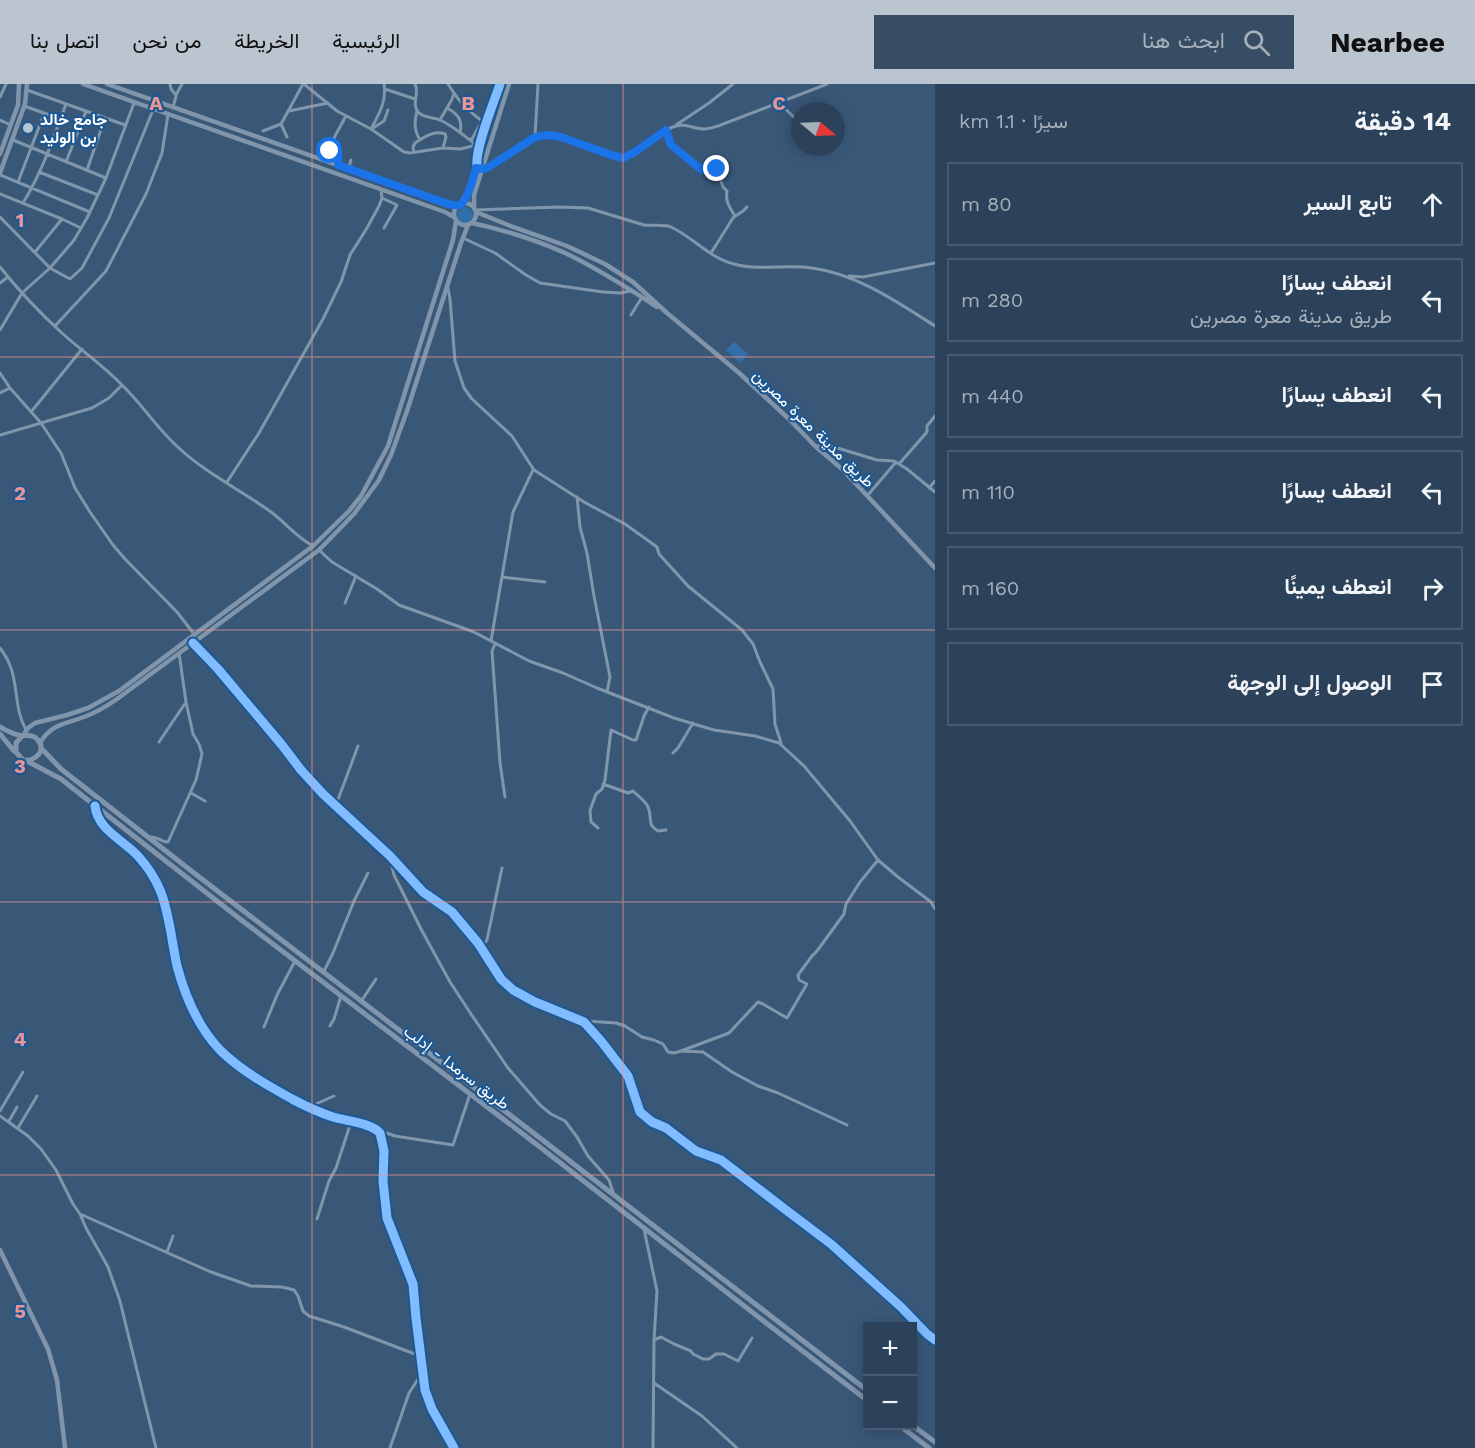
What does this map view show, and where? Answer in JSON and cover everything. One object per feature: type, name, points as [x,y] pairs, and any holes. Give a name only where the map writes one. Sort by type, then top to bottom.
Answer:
[{"type":"highway","points":[[0,727],[37,739],[40,746],[37,757],[27,761],[20,758],[0,734]]},
{"type":"highway","points":[[16,753],[16,743],[24,734]]},
{"type":"highway","name":"طريق سرمدا - إدلب","points":[[40,746],[61,769],[614,1195],[760,1319],[863,1398]]},
{"type":"highway","name":"طريق سرمدا - إدلب","points":[[27,761],[61,779],[340,996],[644,1227],[682,1252],[863,1388]]},
{"type":"highway","points":[[536,1144],[540,1138]]},
{"type":"highway","points":[[917,1429],[935,1442]]},
{"type":"highway","points":[[906,1430],[929,1448]]},
{"type":"main road","points":[[1,150],[18,105],[20,84]]},
{"type":"main road","points":[[83,84],[445,212],[462,225],[470,224]]},
{"type":"main road","points":[[107,84],[448,204],[469,204],[475,210]]},
{"type":"main road","points":[[24,734],[35,723],[93,706],[179,653],[319,550],[354,514],[379,480],[391,455],[463,238],[476,218],[474,195],[483,145],[502,84]]},
{"type":"main road","points":[[40,746],[46,734],[55,727],[85,717],[105,706],[194,634],[313,546],[361,496],[388,446],[453,240],[454,211],[460,205],[479,168],[509,84]]},
{"type":"main road","points":[[0,174],[24,106],[27,87]]},
{"type":"main road","points":[[168,115],[172,106]]},
{"type":"main road","name":"طريق مدينة معرة مصرين","points":[[475,210],[508,225],[567,246],[605,264],[633,282],[738,372],[842,469],[935,568]]},
{"type":"main road","name":"طريق مدينة معرة مصرين","points":[[470,224],[489,226],[566,253],[602,272],[667,313]]},
{"type":"main road","points":[[0,1250],[48,1349],[57,1380],[65,1448]]},
{"type":"street","points":[[0,97],[6,84]]},
{"type":"street","points":[[170,84],[171,90],[176,95]]},
{"type":"street","points":[[172,106],[182,84]]},
{"type":"street","points":[[263,131],[281,124],[303,84],[346,116],[371,129],[404,152],[443,148],[465,149],[483,145]]},
{"type":"street","points":[[371,129],[384,101],[384,84]]},
{"type":"street","points":[[415,84],[418,90],[415,99],[417,111],[415,126],[420,140]]},
{"type":"street","points":[[448,84],[461,104],[482,121],[472,139],[468,139]]},
{"type":"street","points":[[535,137],[538,84]]},
{"type":"street","points":[[479,168],[489,167],[535,137],[548,135],[561,137],[623,158],[709,103],[733,84]]},
{"type":"street","points":[[675,125],[705,129],[718,126],[826,84]]},
{"type":"street","points":[[27,87],[66,104],[126,125]]},
{"type":"street","points":[[385,89],[415,99]]},
{"type":"street","points":[[440,120],[454,94]]},
{"type":"street","points":[[778,102],[791,114]]},
{"type":"street","points":[[0,330],[21,293],[50,268],[74,240],[106,178],[134,103]]},
{"type":"street","points":[[288,111],[328,103]]},
{"type":"street","points":[[23,203],[47,154],[66,104]]},
{"type":"street","points":[[24,106],[61,119]]},
{"type":"street","points":[[447,108],[457,114],[461,126],[460,133]]},
{"type":"street","points":[[0,217],[50,268],[70,279],[82,268],[109,218],[153,110]]},
{"type":"street","points":[[371,129],[383,122],[388,110]]},
{"type":"street","points":[[66,162],[86,111]]},
{"type":"street","points":[[417,111],[424,116],[440,120],[476,145]]},
{"type":"street","points":[[18,182],[44,114]]},
{"type":"street","points":[[55,326],[106,272],[150,184],[162,153],[168,115]]},
{"type":"street","points":[[330,151],[346,116]]},
{"type":"street","points":[[87,170],[105,117]]},
{"type":"street","points":[[0,120],[11,125]]},
{"type":"street","points":[[281,124],[287,137]]},
{"type":"street","points":[[461,126],[468,126]]},
{"type":"street","points":[[666,130],[671,145],[702,170],[709,163],[717,169],[723,187],[727,191],[728,204],[735,216]]},
{"type":"street","points":[[414,152],[414,144],[439,132],[445,134],[446,137],[443,148]]},
{"type":"street","points":[[12,140],[106,178]]},
{"type":"street","points":[[333,142],[339,155],[338,165]]},
{"type":"street","points":[[348,168],[351,160]]},
{"type":"street","points":[[39,172],[98,195]]},
{"type":"street","points":[[0,174],[90,212]]},
{"type":"street","points":[[227,482],[260,433],[323,319],[341,282],[350,255],[382,198],[381,189]]},
{"type":"street","points":[[0,194],[81,228]]},
{"type":"street","points":[[382,198],[397,205],[384,228]]},
{"type":"street","points":[[711,253],[735,216],[747,207]]},
{"type":"street","points":[[475,210],[588,208],[644,225],[668,225],[732,264],[751,267],[812,268],[863,277],[935,263]]},
{"type":"street","points":[[35,252],[62,219]]},
{"type":"street","points":[[463,238],[495,253],[540,283],[603,292],[630,291]]},
{"type":"street","points":[[0,267],[21,293],[55,326],[122,385],[178,448],[269,511],[302,540],[313,546]]},
{"type":"street","points":[[844,275],[896,301],[935,326]]},
{"type":"street","points":[[0,283],[8,277]]},
{"type":"street","points":[[447,284],[455,361],[464,388],[472,399],[512,436],[533,470],[600,511],[626,524],[657,547],[659,554],[688,586],[742,630],[753,644],[773,689],[776,724],[782,745]]},
{"type":"street","points":[[630,315],[642,297]]},
{"type":"street","points":[[31,412],[82,349]]},
{"type":"street","points":[[0,373],[41,423],[61,453],[75,488],[113,545],[177,612],[194,634]]},
{"type":"street","points":[[0,435],[97,406],[110,399],[122,385]]},
{"type":"street","points":[[0,393],[10,388]]},
{"type":"street","points":[[867,495],[927,432],[927,426],[935,416]]},
{"type":"street","points":[[815,446],[831,446],[877,460],[897,463],[908,469],[935,492]]},
{"type":"street","points":[[491,641],[513,512],[533,470]]},
{"type":"street","points":[[929,488],[935,481]]},
{"type":"street","points":[[577,497],[580,527],[610,677],[607,692]]},
{"type":"street","points":[[319,550],[332,562],[399,605],[474,632],[529,661],[674,718],[714,730],[755,736],[779,743],[804,766],[878,860],[931,902],[935,909]]},
{"type":"street","points":[[345,603],[356,576]]},
{"type":"street","points":[[502,577],[545,582]]},
{"type":"street","points":[[193,643],[323,794],[390,856],[423,892],[452,912],[481,948],[501,979],[513,990],[535,1002],[584,1022],[628,1076],[640,1112],[696,1151],[722,1160],[831,1244],[935,1340]]},
{"type":"street","points":[[495,644],[492,651],[500,763],[505,797]]},
{"type":"street","points":[[0,648],[12,669],[24,734]]},
{"type":"street","points":[[148,837],[156,837],[168,842],[191,793],[202,754],[193,734],[179,653]]},
{"type":"street","points":[[159,742],[186,702]]},
{"type":"street","points":[[598,828],[591,822],[590,811],[596,794],[602,789],[605,780],[611,730],[636,740],[649,707]]},
{"type":"street","points":[[673,753],[693,723]]},
{"type":"street","points":[[336,805],[358,746]]},
{"type":"street","points":[[603,784],[628,793],[633,791],[641,797],[651,812],[650,824],[653,828],[658,831],[666,830]]},
{"type":"street","points":[[191,793],[205,801]]},
{"type":"street","points":[[95,806],[97,816],[105,829],[120,839],[148,869],[166,907],[177,967],[187,999],[203,1028],[220,1050],[241,1067],[308,1108],[395,1136],[453,1145],[470,1094]]},
{"type":"street","points":[[390,856],[394,875],[421,928],[450,982],[471,1014],[508,1068],[551,1114],[565,1121],[588,1156],[609,1180],[614,1195]]},
{"type":"street","points":[[584,1022],[616,1023],[625,1026],[642,1037],[663,1044],[668,1052],[674,1053],[729,1034],[758,1002],[787,1018],[807,984],[800,980],[798,975],[844,914],[846,904],[878,860]]},
{"type":"street","points":[[481,948],[487,940],[502,868]]},
{"type":"street","points":[[323,973],[368,873]]},
{"type":"street","points":[[264,1027],[277,995],[295,961]]},
{"type":"street","points":[[361,1001],[376,979]]},
{"type":"street","points":[[330,1026],[334,1020],[340,996]]},
{"type":"street","points":[[681,1051],[703,1052],[758,1086],[847,1125]]},
{"type":"street","points":[[23,1072],[0,1114],[28,1136],[56,1170],[108,1267],[120,1302],[156,1448]]},
{"type":"street","points":[[18,1128],[37,1096]]},
{"type":"street","points":[[308,1108],[334,1096]]},
{"type":"street","points":[[9,1122],[17,1107]]},
{"type":"street","points":[[317,1219],[351,1122]]},
{"type":"street","points":[[377,1129],[383,1143],[387,1218],[413,1284],[425,1390],[429,1404],[454,1448]]},
{"type":"street","points":[[80,1214],[211,1272],[251,1286],[294,1290],[303,1311],[309,1316],[420,1356]]},
{"type":"street","points":[[644,1227],[657,1291],[653,1448]]},
{"type":"street","points":[[167,1252],[173,1236]]},
{"type":"street","points":[[654,1340],[661,1337],[703,1359],[709,1359],[716,1354],[724,1354],[738,1361],[752,1338]]},
{"type":"street","points":[[390,1448],[409,1393],[423,1372]]},
{"type":"street","points":[[654,1383],[702,1416],[737,1448]]},
{"type":"shaded area","points":[[465,207],[473,215],[465,223],[457,215]]},
{"type":"shaded area","points":[[734,342],[748,354],[740,363],[726,350]]},
{"type":"cycle path","points":[[477,165],[482,137],[500,84]]},
{"type":"cycle path","points":[[193,643],[218,669],[323,794],[390,856],[423,892],[452,912],[478,943],[501,979],[513,990],[535,1002],[584,1022],[628,1076],[640,1112],[696,1151],[721,1160],[831,1244],[935,1340]]},
{"type":"cycle path","points":[[95,806],[101,822],[138,856],[158,886],[166,908],[177,966],[184,989],[193,1011],[212,1041],[245,1071],[292,1099],[327,1115],[371,1127],[380,1133],[384,1151],[383,1181],[387,1218],[413,1284],[425,1390],[432,1409],[454,1448]]},
{"type":"place","name":"جامع خالد بن الوليد","points":[[28,128]]},
{"type":"route","points":[[330,151],[333,142],[339,155],[338,165],[458,206],[462,204],[468,192],[476,168],[489,167],[535,137],[548,135],[561,137],[623,158],[666,130],[671,145],[702,170],[709,163],[717,169]]}]
